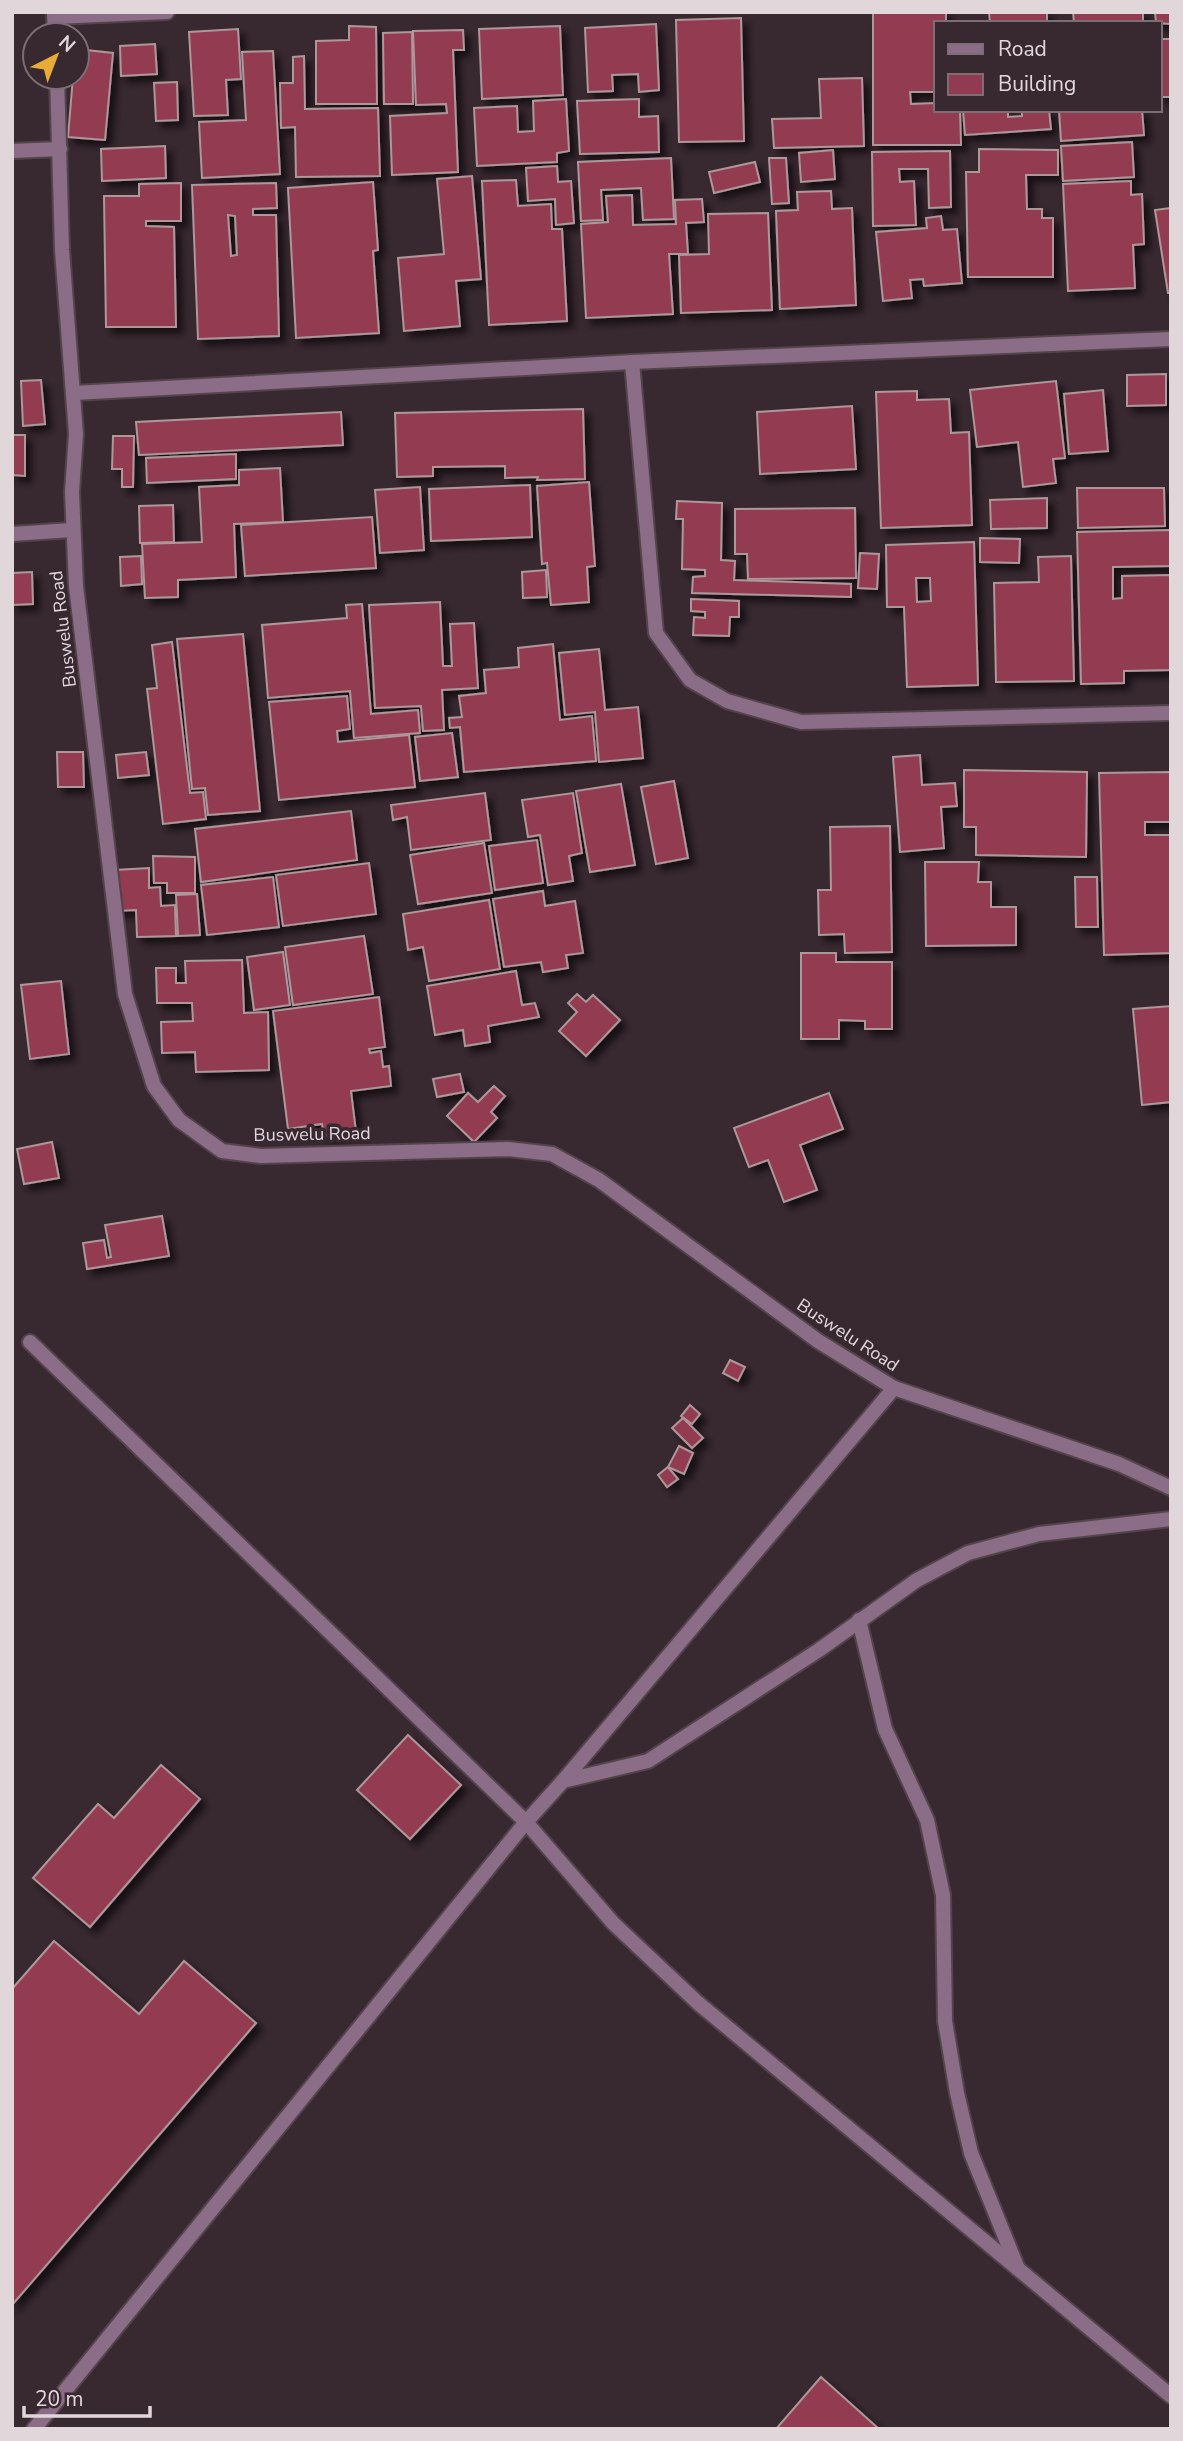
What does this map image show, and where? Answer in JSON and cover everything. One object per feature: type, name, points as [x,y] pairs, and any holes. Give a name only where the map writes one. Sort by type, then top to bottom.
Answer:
[{"type":"street","points":[[54,15],[167,12]]},
{"type":"street","name":"Buswelu Road","points":[[58,91],[62,250],[76,434],[72,492],[76,586],[125,994],[154,1086],[179,1119],[222,1151],[261,1156],[508,1149],[552,1154],[599,1180],[818,1341],[894,1388],[1119,1464],[1171,1488]]},
{"type":"street","points":[[12,152],[60,149]]},
{"type":"street","points":[[74,393],[632,362],[1171,338]]},
{"type":"street","points":[[632,362],[656,633],[690,680],[727,701],[801,722],[1171,713]]},
{"type":"street","points":[[12,534],[72,530]]},
{"type":"street","points":[[30,1342],[526,1822],[612,1923],[698,2003],[1171,2396]]},
{"type":"street","points":[[34,2429],[526,1822],[894,1388]]},
{"type":"street","points":[[563,1781],[648,1761],[819,1650],[917,1580],[968,1553],[1039,1534],[1171,1519]]},
{"type":"street","points":[[859,1620],[885,1729],[927,1820],[943,1895],[945,2021],[962,2117],[971,2153],[1018,2270]]},
{"type":"building","points":[[873,12],[946,12],[946,21],[934,21],[934,92],[910,92],[911,104],[934,103],[934,112],[960,112],[961,145],[873,145]]},
{"type":"building","points":[[989,12],[1047,12],[1047,21],[990,21]]},
{"type":"building","points":[[1073,12],[1143,12],[1143,21],[1074,21]]},
{"type":"building","points":[[1155,12],[1171,12],[1171,24],[1156,21]]},
{"type":"building","points":[[741,18],[744,141],[679,142],[676,20]]},
{"type":"building","points":[[656,24],[659,90],[639,92],[638,74],[612,75],[613,91],[588,92],[585,28]]},
{"type":"building","points":[[349,26],[376,27],[377,104],[316,104],[316,41],[349,40]]},
{"type":"building","points":[[560,26],[563,95],[482,99],[479,29]]},
{"type":"building","points":[[238,29],[241,79],[226,80],[228,115],[194,116],[189,32]]},
{"type":"building","points":[[463,30],[464,50],[453,50],[458,172],[392,175],[390,116],[447,113],[446,104],[416,105],[413,31]]},
{"type":"building","points":[[412,32],[413,104],[384,104],[383,33]]},
{"type":"building","points":[[1162,39],[1171,39],[1171,97],[1162,97]]},
{"type":"building","points":[[155,44],[157,74],[121,76],[120,46]]},
{"type":"building","points":[[91,51],[113,53],[105,140],[68,137],[72,91],[91,91]]},
{"type":"building","points":[[273,51],[280,174],[202,178],[199,122],[246,120],[242,52]]},
{"type":"building","points":[[304,56],[305,109],[378,108],[380,176],[296,177],[295,127],[281,128],[280,83],[293,83],[293,57]]},
{"type":"building","points":[[862,78],[864,146],[774,148],[772,119],[821,118],[819,79]]},
{"type":"building","points":[[177,82],[178,120],[156,121],[154,83]]},
{"type":"building","points":[[566,99],[569,151],[557,153],[557,162],[477,166],[474,108],[517,106],[518,132],[534,131],[533,101]]},
{"type":"building","points":[[639,99],[639,117],[658,116],[659,152],[580,154],[577,101]]},
{"type":"building","points":[[963,112],[1008,112],[1008,117],[1022,116],[1022,112],[1049,112],[1051,129],[965,135]]},
{"type":"building","points":[[1059,112],[1142,112],[1144,135],[1061,141]]},
{"type":"building","points":[[1132,142],[1134,177],[1063,181],[1061,146]]},
{"type":"building","points":[[165,146],[166,178],[102,181],[101,149]]},
{"type":"building","points":[[979,149],[1058,150],[1058,175],[1026,175],[1027,209],[1042,209],[1042,218],[1053,218],[1053,277],[968,277],[966,172],[979,172]]},
{"type":"building","points":[[833,150],[835,179],[801,182],[799,153]]},
{"type":"building","points":[[950,151],[951,207],[929,208],[928,169],[899,169],[900,182],[914,181],[916,225],[873,226],[872,152]]},
{"type":"building","points":[[671,158],[674,219],[643,220],[641,188],[601,190],[603,220],[581,221],[578,162]]},
{"type":"building","points":[[769,158],[786,158],[789,203],[772,204]]},
{"type":"building","points":[[755,162],[760,182],[714,193],[709,172]]},
{"type":"building","points":[[557,166],[558,182],[571,181],[574,223],[556,225],[555,199],[528,201],[526,168]]},
{"type":"building","points":[[472,176],[481,279],[456,281],[460,326],[404,331],[398,258],[444,254],[437,179]]},
{"type":"building","points":[[516,180],[518,206],[551,204],[552,229],[562,229],[567,321],[489,325],[482,181]]},
{"type":"building","points":[[1131,181],[1131,195],[1142,194],[1144,244],[1133,245],[1135,288],[1068,291],[1063,184]]},
{"type":"building","points":[[373,182],[378,250],[373,251],[379,333],[296,338],[288,188]]},
{"type":"building","points":[[181,183],[181,221],[146,221],[146,226],[174,227],[176,327],[106,327],[104,196],[139,196],[139,184]]},
{"type":"building","points":[[276,183],[277,208],[253,209],[253,215],[276,215],[279,336],[198,339],[192,185]],"holes":[[[228,215],[235,216],[237,255],[231,256]]]},
{"type":"building","points":[[831,191],[832,209],[852,208],[856,305],[780,309],[776,211],[798,210],[797,192]]},
{"type":"building","points":[[632,195],[633,225],[676,224],[675,200],[702,199],[704,222],[686,223],[688,254],[669,254],[673,314],[586,318],[581,224],[608,222],[606,196]]},
{"type":"building","points":[[1171,208],[1171,293],[1168,293],[1155,210]]},
{"type":"building","points":[[768,213],[772,310],[681,313],[679,255],[709,254],[708,214]]},
{"type":"building","points":[[941,216],[943,230],[957,229],[962,283],[924,286],[923,279],[910,280],[912,298],[883,301],[876,232],[927,228],[926,218]]},
{"type":"building","points":[[1166,374],[1166,405],[1127,406],[1127,375]]},
{"type":"building","points":[[41,380],[45,424],[23,426],[21,381]]},
{"type":"building","points":[[1056,381],[1065,458],[1053,459],[1056,483],[1023,487],[1018,442],[977,447],[970,390]]},
{"type":"building","points":[[1103,390],[1108,451],[1069,454],[1064,394]]},
{"type":"building","points":[[917,391],[917,400],[949,399],[951,433],[969,432],[972,525],[881,528],[876,392]]},
{"type":"building","points":[[852,406],[856,469],[760,474],[757,412]]},
{"type":"building","points":[[583,409],[585,479],[505,478],[505,466],[433,467],[433,476],[397,477],[395,413]]},
{"type":"building","points":[[341,412],[343,445],[139,455],[136,422]]},
{"type":"building","points":[[12,435],[25,435],[25,476],[12,475]]},
{"type":"building","points":[[113,436],[134,436],[133,487],[122,487],[122,469],[112,469]]},
{"type":"building","points":[[236,454],[236,479],[147,483],[146,458]]},
{"type":"building","points":[[280,468],[283,522],[234,524],[236,577],[178,580],[178,597],[145,598],[142,544],[202,542],[199,487],[239,485],[239,470]]},
{"type":"building","points":[[589,482],[595,566],[587,567],[589,602],[551,605],[547,563],[542,564],[537,486]]},
{"type":"building","points":[[530,485],[532,537],[431,541],[429,489]]},
{"type":"building","points":[[420,487],[424,550],[380,553],[375,490]]},
{"type":"building","points":[[1077,488],[1164,488],[1165,526],[1078,528]]},
{"type":"building","points":[[1047,498],[1047,528],[991,529],[990,500]]},
{"type":"building","points":[[677,501],[722,503],[721,560],[735,561],[734,580],[851,584],[851,597],[692,593],[693,577],[705,576],[705,570],[682,569],[683,519],[676,519]]},
{"type":"building","points":[[173,505],[174,542],[140,543],[139,506]]},
{"type":"building","points":[[855,508],[856,578],[748,579],[747,554],[735,554],[735,509]]},
{"type":"building","points":[[372,517],[376,568],[245,576],[241,525]]},
{"type":"building","points":[[1171,530],[1171,566],[1113,567],[1113,599],[1122,598],[1122,576],[1171,575],[1171,670],[1124,671],[1124,683],[1081,684],[1077,532]]},
{"type":"building","points":[[980,538],[1020,539],[1019,563],[980,562]]},
{"type":"building","points":[[974,542],[978,685],[907,687],[904,607],[887,607],[886,545]],"holes":[[[916,578],[930,578],[931,601],[917,602]]]},
{"type":"building","points":[[860,553],[879,554],[877,589],[858,588]]},
{"type":"building","points":[[141,556],[142,584],[121,586],[120,557]]},
{"type":"building","points":[[1071,556],[1074,681],[996,682],[994,583],[1039,582],[1038,557]]},
{"type":"building","points":[[546,570],[547,597],[523,598],[522,572]]},
{"type":"building","points":[[32,572],[33,604],[12,605],[12,573]]},
{"type":"building","points":[[691,599],[739,601],[739,617],[730,617],[729,636],[693,635],[694,617],[705,618],[705,612],[691,611]]},
{"type":"building","points":[[440,602],[443,666],[452,666],[450,624],[474,623],[478,688],[442,690],[444,730],[423,731],[421,706],[375,708],[369,605]]},
{"type":"building","points":[[362,604],[371,714],[418,710],[420,733],[354,738],[350,691],[268,698],[262,625],[347,618],[346,605]]},
{"type":"building","points":[[243,634],[260,811],[208,815],[205,788],[192,789],[177,639]]},
{"type":"building","points":[[172,642],[190,793],[203,792],[206,819],[163,824],[147,689],[157,688],[152,645]]},
{"type":"building","points":[[553,644],[560,720],[592,716],[596,761],[464,772],[460,727],[450,728],[449,718],[462,717],[459,696],[486,693],[484,670],[519,667],[518,648]]},
{"type":"building","points":[[599,649],[605,710],[638,707],[643,758],[599,762],[595,712],[565,715],[559,653]]},
{"type":"building","points":[[347,696],[350,729],[337,731],[338,742],[409,735],[415,787],[279,800],[269,702]]},
{"type":"building","points":[[452,733],[458,777],[420,781],[415,737]]},
{"type":"building","points":[[57,752],[83,752],[84,787],[58,787]]},
{"type":"building","points":[[146,752],[149,775],[118,778],[116,755]]},
{"type":"building","points":[[920,755],[922,785],[955,783],[957,806],[941,807],[944,848],[900,852],[893,757]]},
{"type":"building","points":[[964,770],[1087,772],[1086,857],[976,855],[976,827],[964,827]]},
{"type":"building","points":[[1171,772],[1171,822],[1145,822],[1145,835],[1171,835],[1171,953],[1104,955],[1099,773]]},
{"type":"building","points":[[674,781],[688,858],[656,864],[641,787]]},
{"type":"building","points":[[621,784],[635,865],[590,872],[576,791]]},
{"type":"building","points":[[485,793],[491,840],[411,850],[407,817],[393,820],[391,805]]},
{"type":"building","points":[[573,793],[582,853],[569,856],[573,881],[548,885],[540,835],[528,837],[522,800]]},
{"type":"building","points":[[351,811],[357,860],[201,882],[195,829]]},
{"type":"building","points":[[890,826],[892,952],[845,953],[844,934],[819,935],[818,890],[831,890],[830,827]]},
{"type":"building","points":[[537,840],[543,883],[495,890],[489,846]]},
{"type":"building","points":[[484,843],[492,893],[418,904],[410,855]]},
{"type":"building","points":[[153,856],[195,857],[195,893],[167,893],[167,883],[154,883]]},
{"type":"building","points":[[925,862],[979,862],[978,882],[991,882],[991,907],[1016,907],[1016,945],[926,946]]},
{"type":"building","points":[[369,863],[376,914],[283,926],[276,875]]},
{"type":"building","points":[[149,868],[149,888],[160,887],[161,906],[175,905],[176,936],[137,937],[136,910],[116,911],[115,870]]},
{"type":"building","points":[[273,877],[279,927],[207,935],[201,885]]},
{"type":"building","points":[[1075,877],[1097,877],[1098,927],[1076,927]]},
{"type":"building","points":[[543,891],[545,906],[575,901],[583,953],[566,955],[568,968],[543,972],[541,962],[504,967],[493,899]]},
{"type":"building","points":[[197,894],[200,935],[178,936],[176,895]]},
{"type":"building","points":[[489,900],[500,969],[429,981],[423,947],[408,950],[403,914]]},
{"type":"building","points":[[364,936],[373,994],[293,1005],[285,947]]},
{"type":"building","points":[[283,952],[290,1005],[254,1010],[247,957]]},
{"type":"building","points":[[801,953],[836,953],[836,962],[892,962],[892,1029],[865,1029],[865,1021],[839,1020],[839,1039],[801,1039]]},
{"type":"building","points":[[242,960],[244,1013],[268,1012],[269,1070],[196,1072],[195,1052],[162,1053],[161,1022],[193,1021],[192,1003],[157,1003],[156,968],[176,968],[176,983],[186,983],[185,961]]},
{"type":"building","points":[[516,971],[522,1005],[535,1003],[539,1017],[488,1026],[490,1042],[465,1046],[463,1030],[435,1035],[427,986]]},
{"type":"building","points":[[61,981],[69,1054],[30,1059],[21,985]]},
{"type":"building","points":[[577,994],[586,1002],[593,995],[620,1020],[586,1056],[559,1031],[577,1012],[568,1003]]},
{"type":"building","points":[[379,997],[385,1047],[369,1049],[370,1053],[381,1051],[383,1067],[389,1066],[391,1086],[351,1091],[356,1132],[324,1136],[322,1124],[288,1129],[273,1011]]},
{"type":"building","points":[[1171,1006],[1171,1102],[1142,1105],[1133,1009]]},
{"type":"building","points":[[460,1074],[464,1092],[437,1097],[433,1079]]},
{"type":"building","points":[[494,1086],[505,1096],[491,1112],[497,1118],[474,1142],[447,1116],[468,1093],[478,1102]]},
{"type":"building","points":[[829,1093],[843,1129],[800,1145],[817,1190],[784,1202],[768,1160],[749,1167],[734,1128]]},
{"type":"building","points":[[52,1142],[59,1178],[24,1184],[17,1149]]},
{"type":"building","points":[[162,1216],[169,1256],[87,1269],[83,1243],[104,1240],[107,1258],[111,1257],[105,1225]]},
{"type":"building","points":[[730,1360],[745,1367],[738,1381],[723,1373]]},
{"type":"building","points":[[690,1405],[700,1414],[692,1424],[681,1416]]},
{"type":"building","points":[[683,1418],[703,1438],[692,1448],[672,1428]]},
{"type":"building","points":[[679,1446],[693,1453],[684,1474],[668,1467]]},
{"type":"building","points":[[668,1467],[678,1479],[667,1487],[658,1475]]},
{"type":"building","points":[[408,1735],[461,1785],[410,1839],[357,1790]]},
{"type":"building","points":[[161,1765],[200,1799],[90,1927],[33,1878],[98,1804],[114,1818]]},
{"type":"building","points":[[54,1941],[139,2014],[184,1961],[256,2023],[12,2305],[12,1989]]},
{"type":"building","points":[[821,2377],[879,2429],[776,2429]]}]
